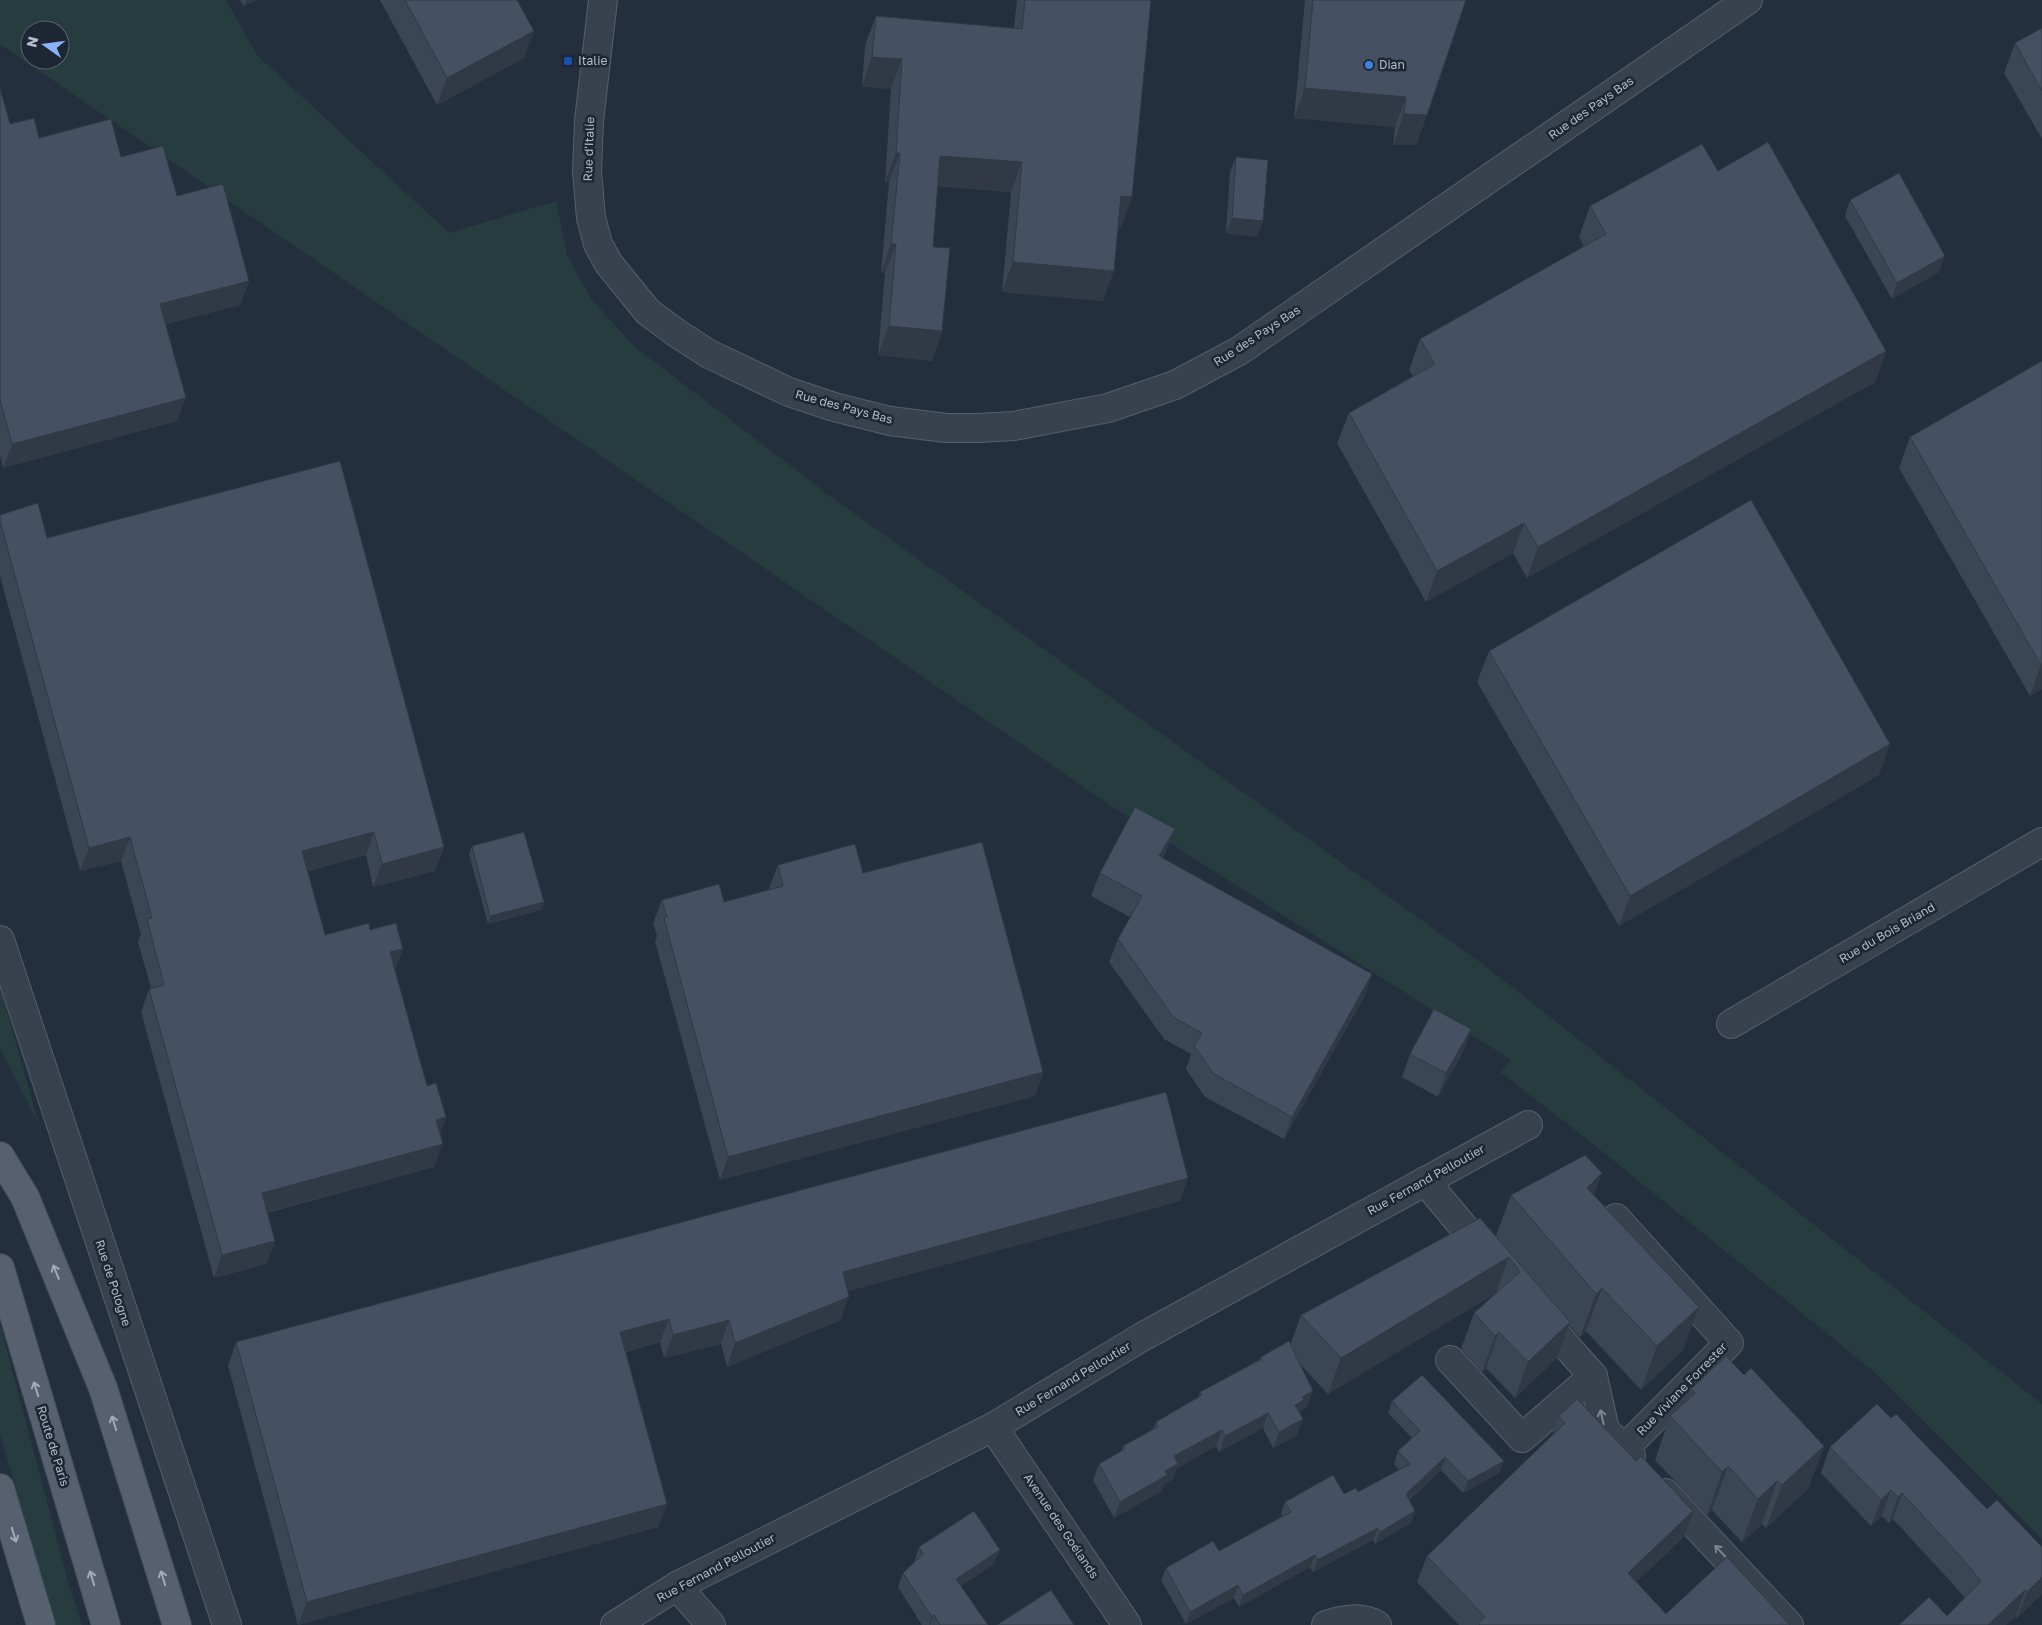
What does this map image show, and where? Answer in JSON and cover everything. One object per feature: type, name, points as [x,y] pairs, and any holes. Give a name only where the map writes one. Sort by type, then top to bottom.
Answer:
[{"type":"main road","points":[[0,1156],[25,1197],[103,1388],[178,1625]]},
{"type":"main road","name":"Route de Paris","points":[[0,1268],[106,1625]]},
{"type":"main road","points":[[0,1488],[41,1625]]},
{"type":"street","name":"Rue d'Italie","points":[[603,0],[586,171],[592,218],[598,244],[609,264],[648,312]]},
{"type":"street","name":"Rue des Pays Bas","points":[[648,312],[710,354],[789,392],[834,407],[890,421],[946,428],[1014,426],[1108,408],[1175,386],[1239,351],[1748,0]]},
{"type":"street","name":"Rue du Bois Briand","points":[[1731,1024],[2042,842]]},
{"type":"street","name":"Rue de Pologne","points":[[0,940],[227,1625]]},
{"type":"street","name":"Rue Fernand Pelloutier","points":[[616,1625],[677,1586],[993,1427],[1142,1337],[1528,1125]]},
{"type":"street","points":[[1425,1181],[1502,1273]]},
{"type":"street","name":"Rue Viviane Forrester","points":[[1616,1218],[1730,1343],[1624,1449]]},
{"type":"street","points":[[1522,1295],[1593,1376],[1605,1430],[1789,1625]]},
{"type":"street","points":[[1450,1360],[1522,1438],[1593,1376]]},
{"type":"street","name":"Avenue des Goélands","points":[[993,1427],[1127,1625]]},
{"type":"street","points":[[677,1586],[711,1625]]},
{"type":"street","points":[[1326,1625],[1342,1619],[1371,1622],[1377,1625]]},
{"type":"green space","points":[[0,0],[226,0],[257,55],[449,233],[556,201],[567,255],[591,299],[635,347],[833,498],[1484,965],[2042,1404],[2042,1539],[1872,1370],[1593,1144],[1500,1072],[1511,1060],[1110,805],[38,70],[70,70],[70,20],[20,20],[20,58],[0,44]]},
{"type":"green space","points":[[0,986],[39,1125],[0,1048]]},
{"type":"green space","points":[[0,1324],[69,1585],[82,1625],[55,1625],[0,1434]]},
{"type":"building","points":[[405,0],[517,0],[534,31],[447,78]]},
{"type":"building","points":[[1025,0],[1151,0],[1132,197],[1121,196],[1114,271],[1013,262],[1022,162],[940,156],[933,247],[950,248],[942,331],[889,326],[896,244],[891,244],[900,153],[896,153],[902,59],[872,57],[876,16],[1022,29]]},
{"type":"building","points":[[1313,0],[1466,0],[1427,115],[1404,114],[1406,97],[1305,88]]},
{"type":"building","points":[[2042,28],[2042,91],[2015,43]]},
{"type":"building","points":[[0,88],[10,124],[34,118],[39,138],[111,119],[121,157],[163,146],[177,196],[223,184],[249,281],[160,304],[186,398],[12,444],[0,399]]},
{"type":"building","points":[[1768,142],[1886,351],[1538,547],[1524,523],[1437,571],[1349,413],[1435,364],[1420,339],[1606,234],[1590,206],[1702,144],[1718,171]]},
{"type":"building","points":[[1236,157],[1268,160],[1263,221],[1232,218]]},
{"type":"building","points":[[1899,173],[1945,256],[1897,283],[1850,200]]},
{"type":"building","points":[[2042,361],[2042,665],[2041,665],[1910,437]]},
{"type":"building","points":[[340,461],[444,847],[382,864],[374,832],[302,851],[325,935],[369,923],[370,930],[396,923],[403,949],[390,952],[427,1086],[436,1083],[446,1117],[436,1120],[443,1144],[262,1193],[275,1241],[222,1255],[149,989],[164,985],[147,919],[152,918],[130,837],[89,848],[0,521],[0,515],[38,503],[47,538]]},
{"type":"building","points":[[1751,500],[1890,744],[1630,896],[1489,651]]},
{"type":"building","points":[[1135,807],[1175,829],[1159,856],[1372,974],[1292,1117],[1214,1074],[1194,1046],[1202,1033],[1173,1017],[1118,939],[1142,896],[1100,873]]},
{"type":"building","points":[[524,832],[544,902],[490,916],[472,846]]},
{"type":"building","points":[[982,842],[1043,1072],[728,1157],[664,918],[667,917],[662,900],[719,884],[724,902],[783,886],[778,865],[855,844],[863,873]]},
{"type":"building","points":[[1434,1009],[1471,1029],[1446,1073],[1410,1054]]},
{"type":"building","points":[[1166,1092],[1188,1178],[843,1272],[849,1297],[735,1343],[729,1320],[673,1335],[669,1319],[620,1332],[667,1504],[307,1602],[236,1342]]},
{"type":"building","points":[[1585,1155],[1602,1173],[1587,1188],[1699,1307],[1657,1346],[1602,1288],[1596,1294],[1511,1195]]},
{"type":"building","points":[[1480,1218],[1570,1322],[1528,1362],[1499,1332],[1495,1336],[1474,1313],[1520,1272],[1509,1257],[1341,1358],[1301,1315]]},
{"type":"building","points":[[1289,1341],[1313,1391],[1302,1397],[1304,1400],[1295,1405],[1303,1419],[1279,1432],[1268,1413],[1225,1436],[1222,1430],[1174,1456],[1178,1464],[1165,1471],[1167,1475],[1120,1502],[1099,1464],[1125,1449],[1123,1446],[1158,1427],[1156,1422],[1202,1395],[1200,1392],[1262,1359],[1261,1357]]},
{"type":"building","points":[[1726,1356],[1744,1375],[1751,1368],[1824,1446],[1782,1485],[1777,1481],[1758,1499],[1728,1466],[1722,1472],[1670,1416],[1695,1393],[1691,1389]]},
{"type":"building","points":[[1422,1375],[1504,1461],[1468,1481],[1445,1457],[1406,1494],[1415,1511],[1380,1532],[1378,1528],[1317,1560],[1315,1555],[1243,1595],[1238,1585],[1190,1612],[1166,1568],[1213,1541],[1219,1551],[1291,1512],[1285,1502],[1333,1475],[1344,1494],[1356,1488],[1358,1492],[1410,1464],[1398,1451],[1420,1431],[1392,1401]]},
{"type":"building","points":[[1577,1399],[1636,1461],[1641,1456],[1693,1511],[1628,1573],[1666,1614],[1727,1557],[1790,1625],[1480,1625],[1478,1623],[1485,1617],[1427,1556],[1565,1423],[1559,1416]]},
{"type":"building","points":[[1877,1404],[1891,1418],[1896,1414],[1987,1509],[1997,1500],[2042,1547],[2042,1577],[2027,1592],[2025,1590],[1988,1625],[1899,1625],[1929,1597],[1947,1616],[1981,1581],[1902,1493],[1898,1497],[1891,1490],[1881,1500],[1830,1447]]},
{"type":"building","points":[[974,1511],[1000,1550],[956,1579],[988,1625],[940,1625],[934,1615],[932,1617],[903,1573],[923,1554],[919,1547]]},
{"type":"building","points":[[1051,1590],[1074,1625],[997,1625]]},
{"type":"place","name":"Italie","points":[[568,61]]},
{"type":"place","name":"Dian","points":[[1369,65]]}]
